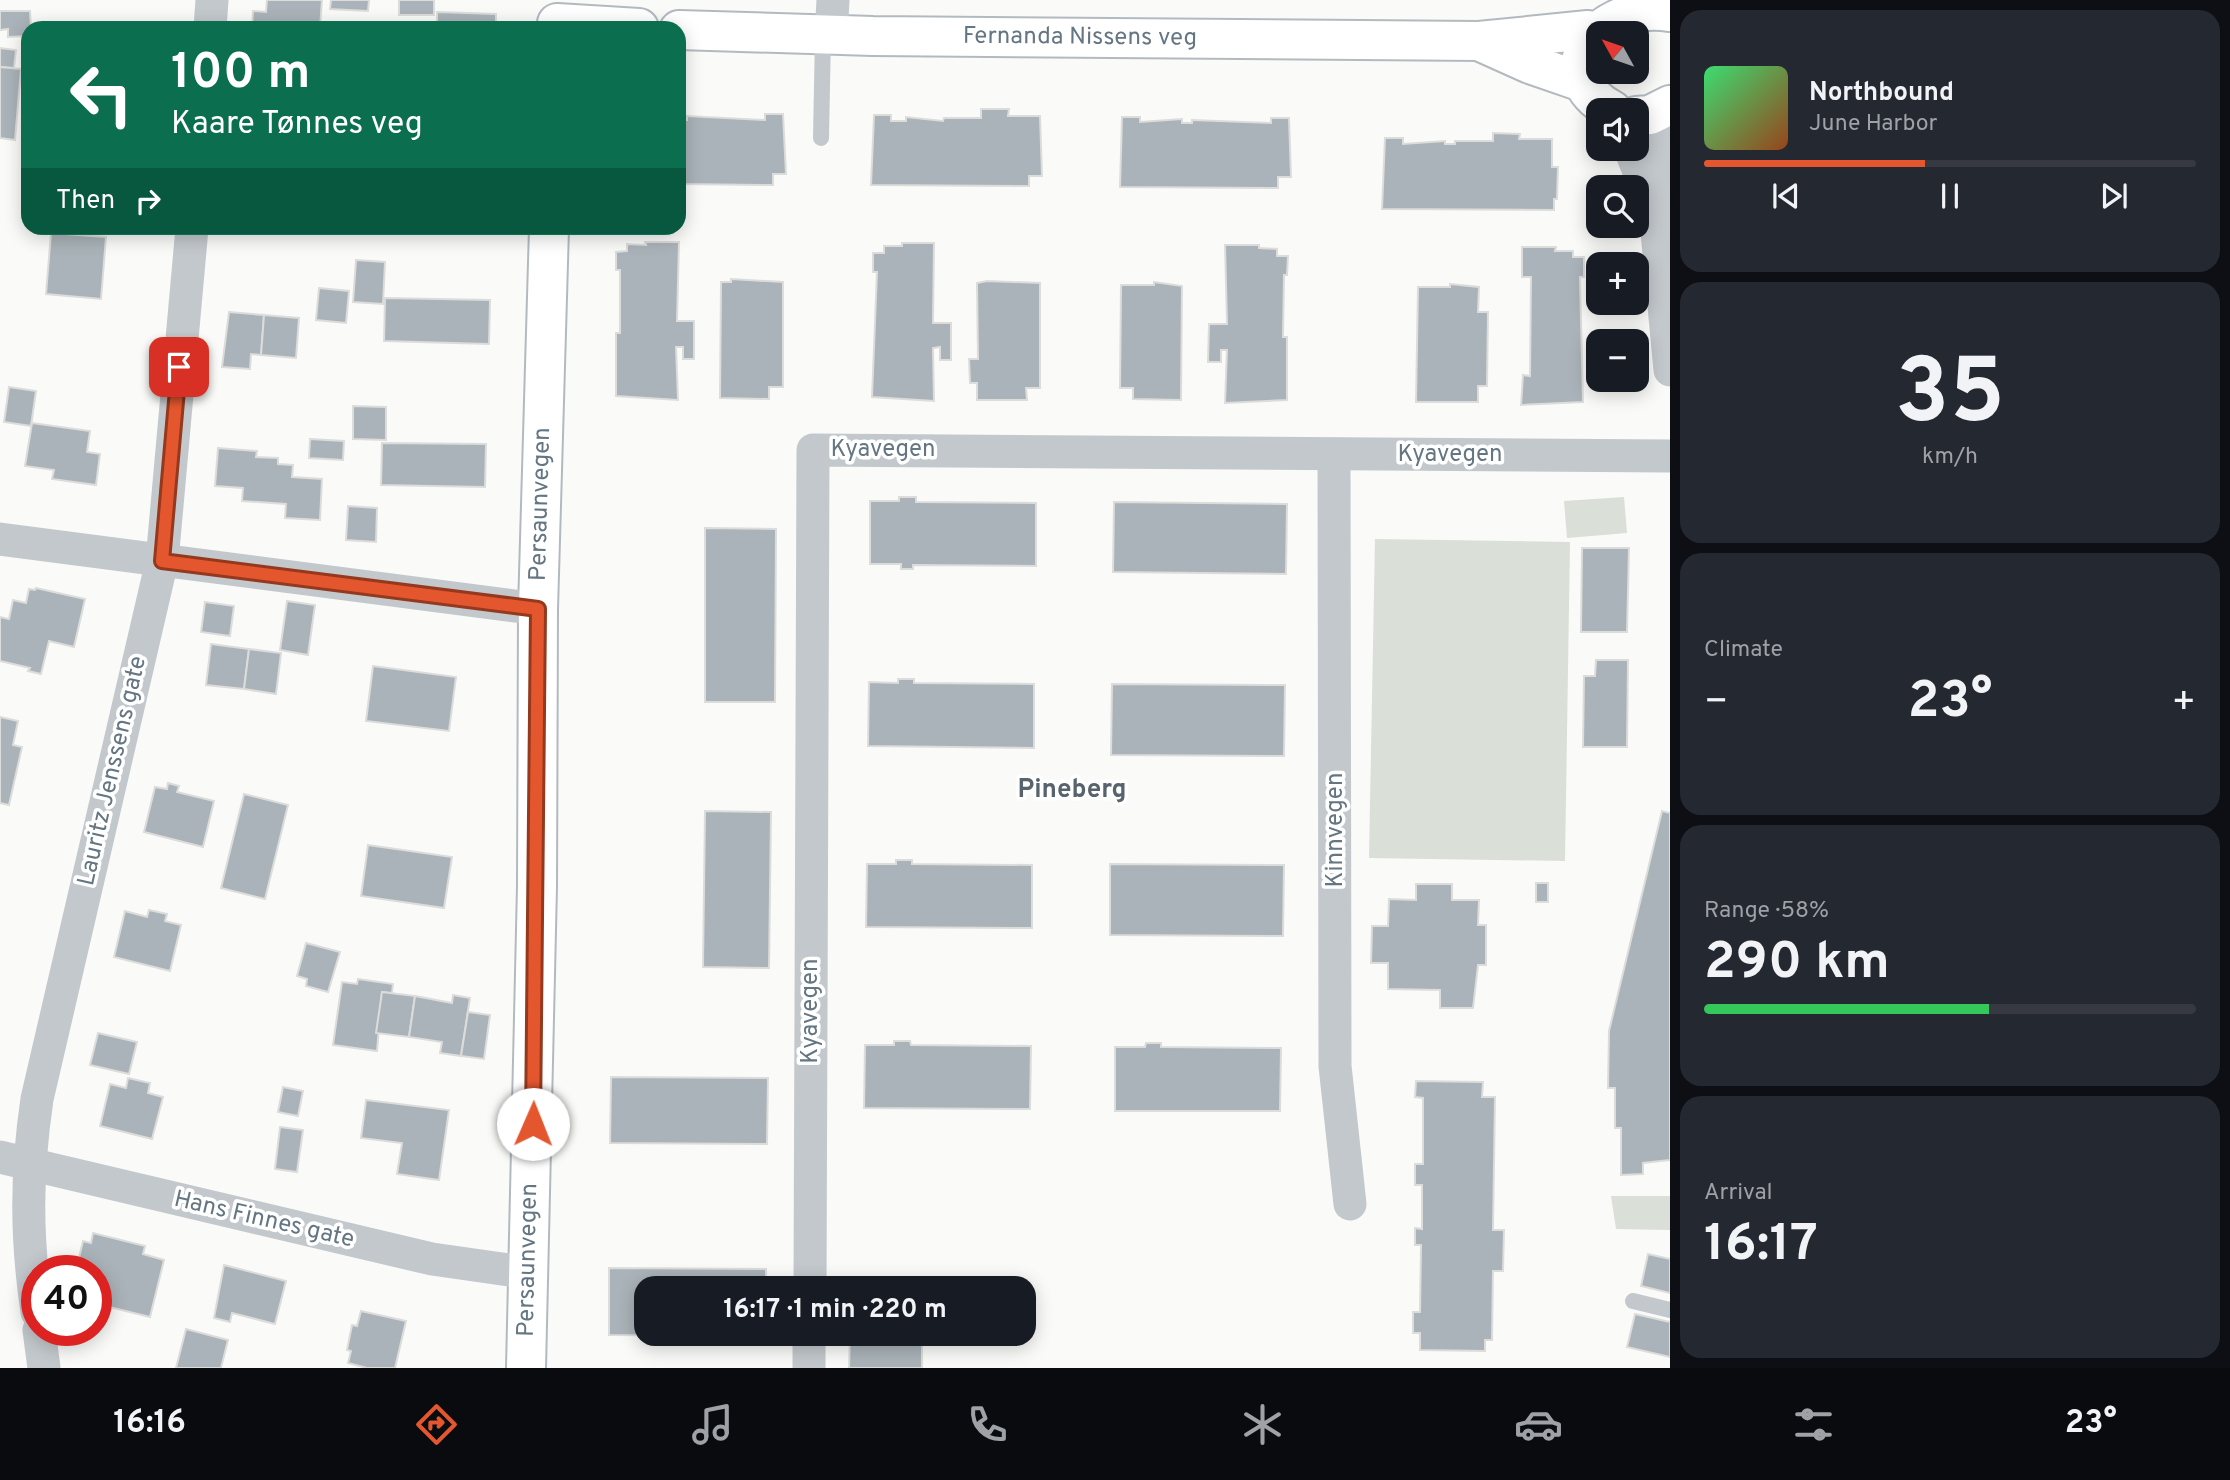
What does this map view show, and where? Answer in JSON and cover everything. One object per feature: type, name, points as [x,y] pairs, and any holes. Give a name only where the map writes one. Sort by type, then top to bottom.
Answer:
[{"type":"street","points":[[210,21],[212,0]]},
{"type":"street","name":"Fernanda Nissens veg","points":[[686,30],[829,24],[1479,41],[1646,2],[1664,6]]},
{"type":"street","points":[[1596,98],[1585,83],[1580,65],[1581,47],[1606,12]]},
{"type":"street","points":[[557,17],[587,21]]},
{"type":"street","name":"Fernanda Nissens veg","points":[[1479,41],[1530,64],[1585,83]]},
{"type":"street","points":[[1657,111],[1663,169],[1659,207],[1670,370]]},
{"type":"street","points":[[1636,161],[1659,207]]},
{"type":"street","name":"Lauritz Jenssens gate","points":[[31,1255],[28,1225],[14,1160],[37,1099],[162,561],[191,235]]},
{"type":"street","name":"Persaunvegen","points":[[526,1368],[530,1273],[538,609],[549,235]]},
{"type":"street","name":"Kyavegen","points":[[810,1276],[813,450],[1670,456]]},
{"type":"street","name":"Kinnvegen","points":[[1334,454],[1335,1066],[1350,1204]]},
{"type":"street","points":[[0,539],[538,609]]},
{"type":"street","name":"Hans Finnes gate","points":[[14,1160],[432,1259],[530,1273]]},
{"type":"street","points":[[41,1346],[44,1368]]},
{"type":"street","points":[[809,1346],[809,1368]]},
{"type":"lane","points":[[821,138],[829,24]]},
{"type":"lane","points":[[1633,1301],[1670,1310]]},
{"type":"shaded area","points":[[1624,497],[1627,533],[1567,538],[1564,501]]},
{"type":"shaded area","points":[[1375,539],[1570,542],[1565,861],[1369,858]]},
{"type":"shaded area","points":[[1611,1196],[1670,1196],[1670,1230],[1616,1229]]},
{"type":"building","points":[[267,0],[322,0],[320,21],[252,21],[253,11],[266,12]]},
{"type":"building","points":[[331,0],[369,0],[368,11],[330,9]]},
{"type":"building","points":[[399,0],[434,0],[434,15],[399,15]]},
{"type":"building","points":[[0,11],[30,11],[31,21],[21,21],[21,36],[8,37],[8,29],[0,30]]},
{"type":"building","points":[[437,12],[496,14],[496,21],[437,21]]},
{"type":"building","points":[[0,48],[16,50],[14,68],[0,67]]},
{"type":"building","points":[[0,67],[21,69],[15,140],[0,138]]},
{"type":"building","points":[[981,109],[1009,109],[1008,116],[1040,116],[1042,176],[1029,176],[1029,186],[871,185],[874,115],[891,115],[891,121],[906,121],[906,117],[943,121],[944,118],[981,118]]},
{"type":"building","points":[[765,114],[783,114],[786,174],[773,174],[773,185],[686,184],[687,116],[765,120]]},
{"type":"building","points":[[1122,117],[1140,117],[1140,122],[1182,119],[1182,123],[1192,123],[1192,120],[1271,123],[1271,118],[1289,118],[1291,177],[1278,177],[1278,188],[1120,187]]},
{"type":"building","points":[[1493,133],[1520,134],[1519,139],[1552,139],[1552,167],[1558,167],[1554,210],[1382,209],[1385,138],[1403,138],[1403,144],[1445,141],[1445,144],[1455,144],[1455,141],[1493,141]]},
{"type":"building","points":[[51,235],[106,237],[101,299],[46,294]]},
{"type":"building","points":[[645,242],[679,242],[677,321],[694,321],[694,359],[683,359],[683,347],[676,347],[678,400],[616,396],[620,270],[616,270],[616,252],[627,251],[627,244],[646,245]]},
{"type":"building","points":[[902,243],[934,243],[933,323],[951,323],[951,360],[940,360],[940,347],[933,348],[934,401],[872,397],[877,272],[873,272],[873,253],[884,253],[884,246],[902,246]]},
{"type":"building","points":[[1225,245],[1259,245],[1259,248],[1277,249],[1277,256],[1288,256],[1287,275],[1284,275],[1283,337],[1287,337],[1287,400],[1225,403],[1227,350],[1221,350],[1221,362],[1208,362],[1209,324],[1227,324]]},
{"type":"building","points":[[1522,247],[1556,247],[1555,251],[1573,251],[1573,257],[1584,257],[1584,277],[1580,277],[1583,402],[1521,405],[1523,375],[1530,376],[1531,277],[1522,277]]},
{"type":"building","points":[[356,260],[385,262],[383,304],[353,302]]},
{"type":"building","points":[[731,279],[783,282],[783,387],[769,387],[769,399],[720,398],[721,282],[731,282]]},
{"type":"building","points":[[1154,282],[1182,286],[1181,400],[1133,399],[1133,388],[1120,388],[1121,285],[1154,285]]},
{"type":"building","points":[[977,283],[1040,283],[1040,388],[1026,388],[1027,400],[977,400],[977,383],[970,383],[969,359],[978,359]]},
{"type":"building","points":[[1450,284],[1479,287],[1478,312],[1488,312],[1487,386],[1478,386],[1478,402],[1416,402],[1418,287],[1450,287]]},
{"type":"building","points":[[319,288],[349,291],[346,323],[316,320]]},
{"type":"building","points":[[385,298],[490,300],[489,344],[384,341]]},
{"type":"building","points":[[229,312],[264,315],[261,355],[251,354],[250,369],[222,367]]},
{"type":"building","points":[[264,315],[299,318],[296,358],[261,355]]},
{"type":"building","points":[[9,387],[36,391],[31,426],[4,422]]},
{"type":"building","points":[[353,406],[386,407],[386,440],[353,439]]},
{"type":"building","points":[[32,423],[90,431],[87,452],[100,454],[96,485],[52,479],[54,470],[25,466]]},
{"type":"building","points":[[310,439],[344,441],[343,460],[309,458]]},
{"type":"building","points":[[382,443],[486,444],[485,487],[381,485]]},
{"type":"building","points":[[218,448],[257,451],[256,457],[278,458],[278,464],[293,465],[292,477],[322,479],[320,520],[285,518],[286,504],[242,501],[243,488],[215,486]]},
{"type":"building","points":[[899,497],[916,497],[916,502],[1036,503],[1036,566],[913,565],[913,569],[901,569],[901,564],[870,564],[870,501],[899,501]]},
{"type":"building","points":[[1114,502],[1287,504],[1286,574],[1113,572]]},
{"type":"building","points":[[348,506],[377,508],[376,542],[346,540]]},
{"type":"building","points":[[705,528],[776,529],[775,702],[705,702]]},
{"type":"building","points":[[1582,548],[1629,548],[1627,632],[1581,632]]},
{"type":"building","points":[[36,588],[85,599],[74,647],[49,641],[41,674],[28,671],[30,668],[0,661],[0,617],[9,619],[13,600],[26,603],[29,589]]},
{"type":"building","points":[[287,601],[315,605],[308,655],[280,650]]},
{"type":"building","points":[[205,602],[234,606],[230,636],[201,632]]},
{"type":"building","points":[[211,644],[249,649],[244,689],[206,685]]},
{"type":"building","points":[[249,649],[281,653],[276,694],[244,689]]},
{"type":"building","points":[[1596,660],[1628,660],[1627,747],[1583,747],[1584,676],[1595,676]]},
{"type":"building","points":[[373,666],[456,677],[449,731],[366,721]]},
{"type":"building","points":[[898,679],[914,679],[914,683],[1034,684],[1034,748],[868,746],[869,682],[898,683]]},
{"type":"building","points":[[1112,684],[1285,685],[1284,756],[1111,755]]},
{"type":"building","points":[[0,717],[18,721],[13,745],[22,747],[9,805],[0,803]]},
{"type":"building","points":[[168,783],[179,786],[177,792],[214,801],[203,847],[144,832],[155,787],[167,789]]},
{"type":"building","points":[[244,794],[288,805],[265,899],[221,888]]},
{"type":"building","points":[[705,811],[771,812],[769,968],[703,967]]},
{"type":"building","points":[[1662,811],[1670,813],[1670,1160],[1643,1163],[1643,1174],[1621,1175],[1621,1128],[1615,1128],[1615,1088],[1608,1088],[1609,1031]]},
{"type":"building","points":[[368,845],[452,857],[444,908],[361,896]]},
{"type":"building","points":[[896,860],[912,860],[912,864],[1032,865],[1032,928],[866,927],[867,864],[896,864]]},
{"type":"building","points":[[1110,864],[1284,865],[1283,936],[1110,935]]},
{"type":"building","points":[[1536,883],[1548,883],[1548,902],[1536,902]]},
{"type":"building","points":[[1416,884],[1452,884],[1452,900],[1479,900],[1478,925],[1486,925],[1486,965],[1478,965],[1473,1008],[1440,1008],[1440,990],[1388,989],[1388,963],[1371,963],[1372,926],[1388,926],[1389,899],[1416,900]]},
{"type":"building","points":[[149,910],[167,914],[165,921],[181,925],[170,971],[114,957],[125,911],[147,917]]},
{"type":"building","points":[[306,943],[340,952],[328,992],[306,986],[307,979],[297,976]]},
{"type":"building","points":[[358,979],[393,984],[392,993],[382,992],[377,1051],[333,1045],[342,982],[357,984]]},
{"type":"building","points":[[382,992],[415,996],[409,1037],[376,1033]]},
{"type":"building","points":[[453,995],[470,998],[461,1056],[440,1053],[442,1042],[409,1037],[415,996],[452,1003]]},
{"type":"building","points":[[468,1012],[490,1015],[484,1059],[461,1056]]},
{"type":"building","points":[[98,1033],[137,1042],[129,1074],[90,1065]]},
{"type":"building","points":[[894,1041],[910,1041],[911,1045],[1031,1046],[1030,1109],[864,1108],[865,1045],[894,1045]]},
{"type":"building","points":[[1146,1043],[1161,1043],[1161,1047],[1281,1048],[1280,1111],[1115,1111],[1115,1047],[1145,1047]]},
{"type":"building","points":[[611,1077],[768,1078],[767,1144],[610,1143]]},
{"type":"building","points":[[128,1078],[150,1083],[148,1093],[163,1097],[152,1139],[100,1126],[110,1084],[126,1088]]},
{"type":"building","points":[[1416,1081],[1483,1082],[1482,1097],[1495,1097],[1493,1230],[1504,1230],[1503,1271],[1493,1271],[1492,1340],[1485,1340],[1485,1351],[1420,1350],[1420,1333],[1413,1333],[1413,1312],[1420,1312],[1421,1245],[1415,1245],[1415,1228],[1422,1229],[1422,1185],[1415,1185],[1415,1164],[1423,1164],[1423,1098],[1415,1097]]},
{"type":"building","points":[[283,1087],[303,1091],[298,1116],[278,1112]]},
{"type":"building","points":[[366,1100],[449,1110],[439,1180],[397,1174],[402,1143],[361,1138]]},
{"type":"building","points":[[280,1127],[303,1130],[297,1172],[275,1169]]},
{"type":"building","points":[[93,1233],[145,1246],[143,1254],[164,1260],[150,1317],[112,1308],[112,1255],[80,1255],[83,1241],[91,1243]]},
{"type":"building","points":[[1648,1254],[1670,1259],[1670,1293],[1641,1286]]},
{"type":"building","points":[[224,1265],[286,1281],[275,1324],[232,1313],[230,1322],[214,1318]]},
{"type":"building","points":[[609,1268],[766,1269],[766,1276],[634,1276],[634,1335],[609,1335]]},
{"type":"building","points":[[361,1311],[406,1321],[395,1368],[367,1368],[348,1363],[351,1351],[347,1350],[352,1325],[357,1326]]},
{"type":"building","points":[[1635,1314],[1670,1322],[1670,1357],[1627,1347]]},
{"type":"building","points":[[186,1329],[228,1340],[221,1368],[176,1368]]},
{"type":"building","points":[[850,1346],[922,1346],[922,1368],[849,1368]]},
{"type":"district","name":"Pineberg","points":[[1072,790]]},
{"type":"route","points":[[179,367],[162,561],[538,609],[533,1124]]}]
